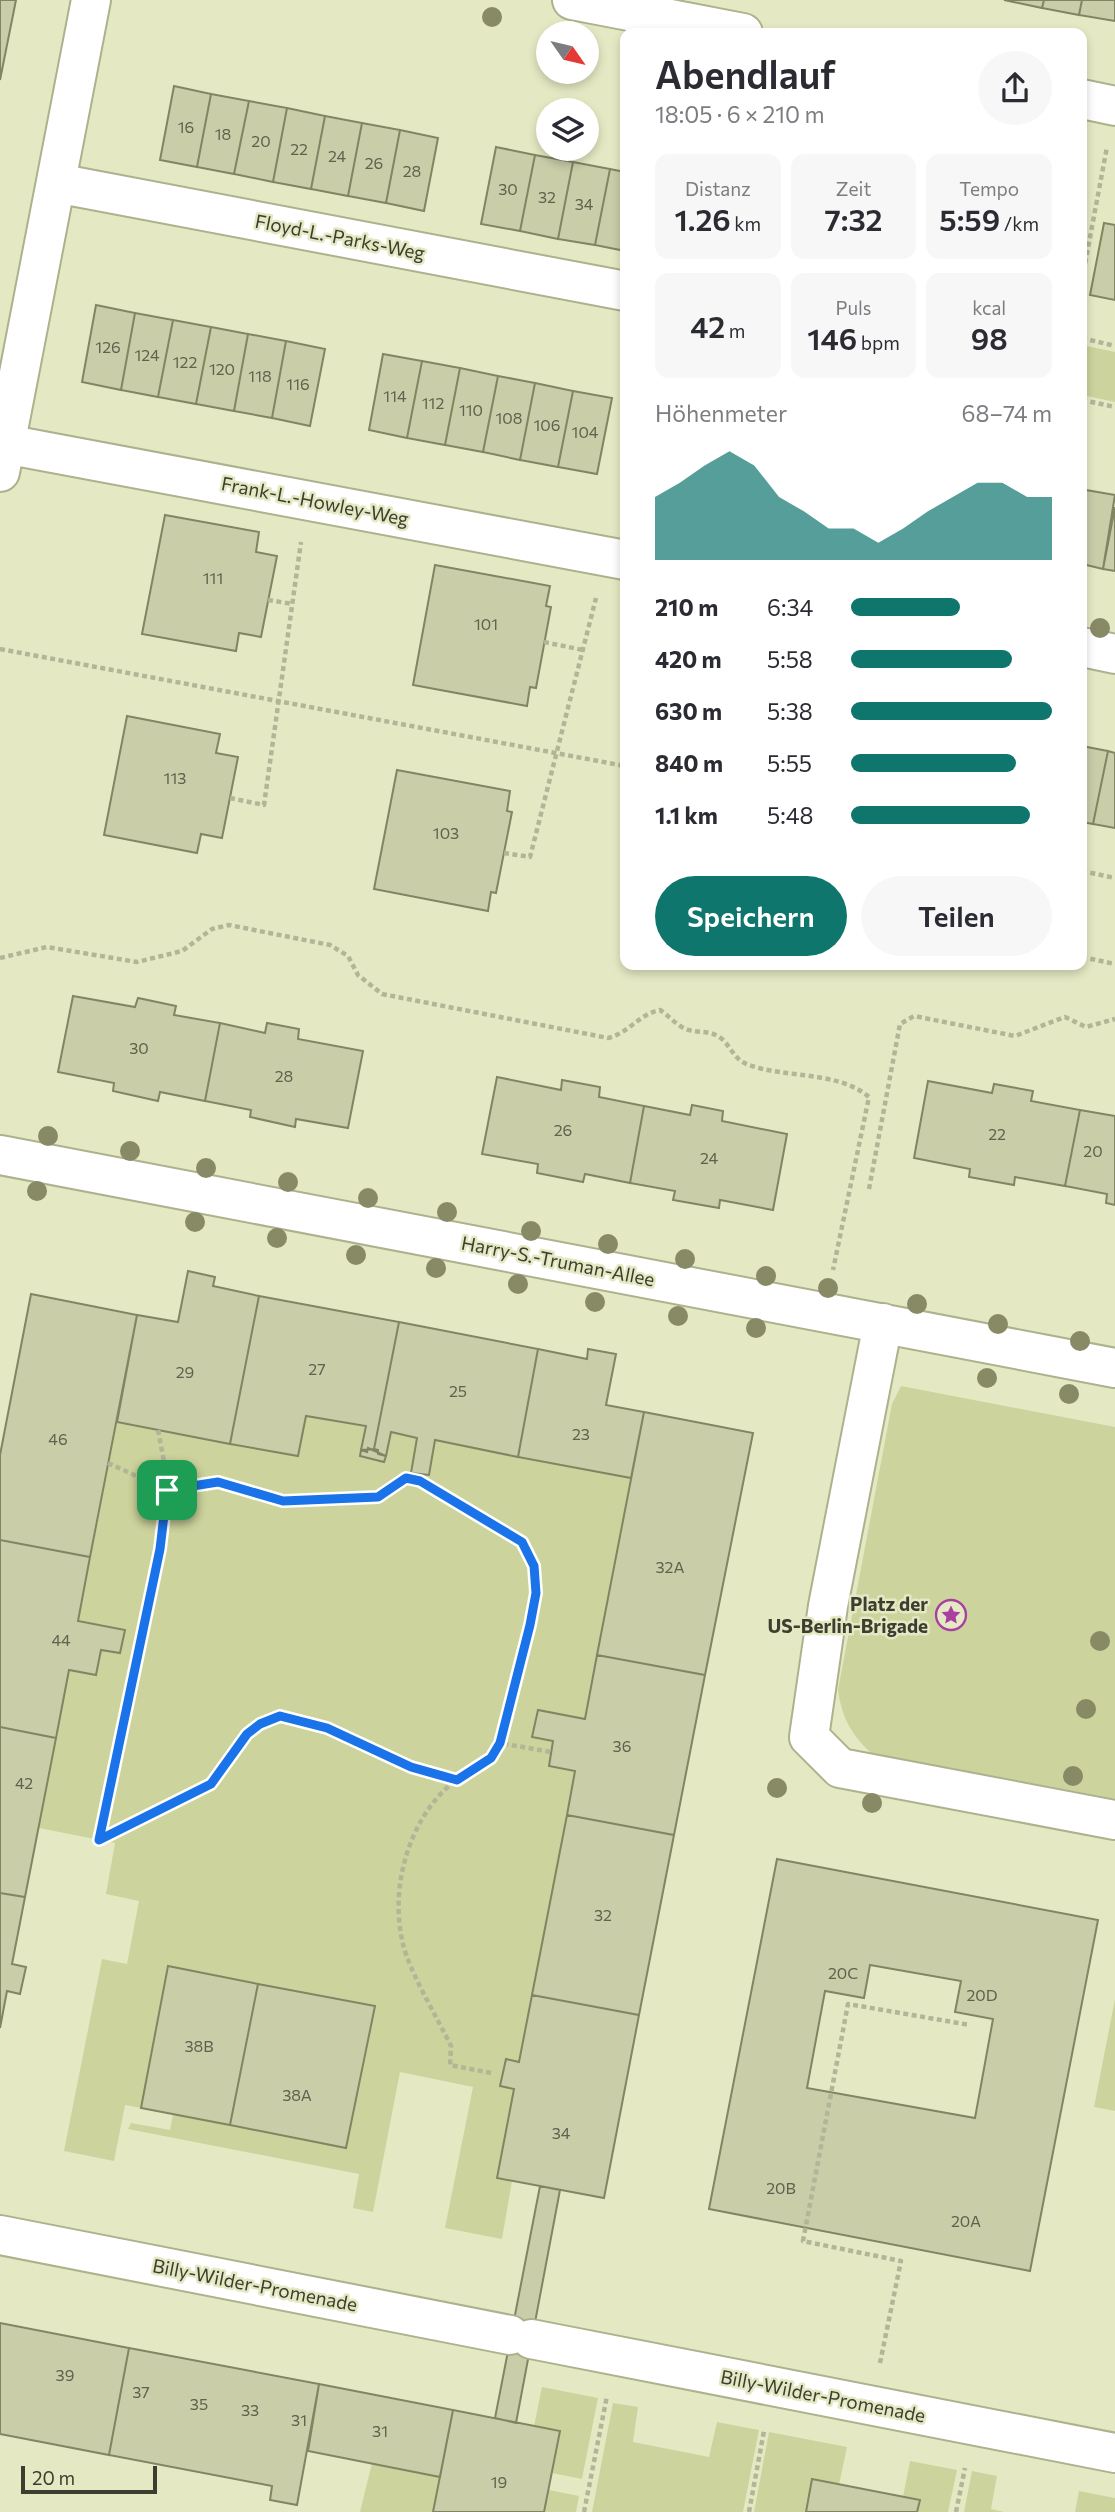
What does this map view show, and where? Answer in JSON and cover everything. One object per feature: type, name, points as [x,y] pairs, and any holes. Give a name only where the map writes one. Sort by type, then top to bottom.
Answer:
[{"type":"street","points":[[3,458],[92,0]]},
{"type":"street","points":[[572,0],[717,28]]},
{"type":"street","points":[[1087,100],[1115,106]]},
{"type":"street","name":"Floyd-L.-Parks-Weg","points":[[56,183],[620,290]]},
{"type":"street","name":"Frank-L.-Howley-Weg","points":[[3,458],[302,498],[616,558]]},
{"type":"street","points":[[1087,649],[1115,654]]},
{"type":"street","name":"Harry-S.-Truman-Allee","points":[[0,1155],[1115,1368]]},
{"type":"street","points":[[883,1323],[828,1606],[809,1737],[839,1768],[1115,1820]]},
{"type":"street","name":"Billy-Wilder-Promenade","points":[[0,2235],[1115,2453]]},
{"type":"path","points":[[1087,253],[1108,142]]},
{"type":"path","points":[[1087,339],[1115,345]]},
{"type":"path","points":[[1087,401],[1115,407]]},
{"type":"path","points":[[230,798],[264,805],[300,550],[302,498]]},
{"type":"path","points":[[504,853],[530,857],[583,650],[616,558]]},
{"type":"path","points":[[268,600],[293,604]]},
{"type":"path","points":[[544,642],[583,650]]},
{"type":"path","points":[[0,649],[620,765]]},
{"type":"path","points":[[1087,872],[1115,878]]},
{"type":"path","points":[[0,958],[47,947],[137,962],[183,951],[212,929],[229,925],[240,926],[330,945],[348,956],[358,975],[382,993],[608,1038],[621,1035],[647,1012],[660,1010],[688,1030],[706,1030],[722,1039],[735,1058],[749,1065],[814,1076],[862,1091],[869,1097],[824,1312]]},
{"type":"path","points":[[1087,958],[1115,964]]},
{"type":"path","points":[[869,1189],[900,1024],[914,1016],[1015,1036],[1065,1017],[1086,1027],[1115,1019]]},
{"type":"path","points":[[159,1430],[167,1490],[160,1549],[99,1840],[211,1784],[247,1734],[260,1724],[280,1716],[327,1728],[411,1767],[457,1780]]},
{"type":"path","points":[[108,1462],[167,1490],[218,1482],[283,1501],[378,1497],[406,1478],[420,1481],[522,1542],[534,1566],[536,1593],[500,1743],[491,1758],[437,1797],[412,1837],[405,1856],[399,1899],[403,1945],[450,2046],[450,2065],[491,2073]]},
{"type":"path","points":[[500,1743],[551,1752]]},
{"type":"path","points":[[872,2405],[901,2261],[803,2241],[848,2004],[970,2025]]},
{"type":"path","points":[[584,2512],[614,2355]]},
{"type":"path","points":[[748,2512],[764,2431]]},
{"type":"green space","points":[[1087,346],[1115,352],[1115,402],[1087,396]]},
{"type":"green space","name":"Platz der US-Berlin-Brigade","points":[[901,1386],[1115,1427],[1115,1799],[871,1753],[848,1725],[838,1690],[892,1404]]},
{"type":"green space","points":[[306,1416],[366,1426],[361,1456],[384,1462],[391,1432],[417,1438],[412,1473],[429,1475],[435,1440],[631,1478],[585,1719],[538,1710],[533,1736],[553,1741],[549,1766],[575,1771],[519,2062],[506,2059],[500,2086],[514,2089],[497,2177],[512,2181],[502,2239],[445,2228],[473,2087],[400,2072],[373,2212],[353,2208],[359,2174],[128,2129],[131,2123],[170,2130],[173,2114],[346,2148],[374,2006],[168,1966],[141,2108],[125,2105],[114,2161],[64,2151],[102,1959],[127,1964],[139,1901],[106,1894],[115,1843],[39,1828],[69,1670],[96,1675],[101,1650],[120,1653],[125,1631],[78,1621],[117,1422],[297,1456]]},
{"type":"green space","points":[[1115,1999],[1115,2111],[1094,2107]]},
{"type":"green space","points":[[542,2387],[598,2398],[582,2479],[552,2473],[560,2431],[534,2426]]},
{"type":"green space","points":[[613,2403],[638,2407],[633,2442],[709,2457],[717,2422],[759,2430],[743,2512],[592,2512]]},
{"type":"green space","points":[[769,2432],[847,2447],[839,2485],[812,2480],[806,2512],[754,2512]]},
{"type":"green space","points":[[910,2461],[957,2470],[948,2512],[917,2512],[919,2500],[903,2497]]},
{"type":"green space","points":[[372,2463],[440,2477],[433,2512],[360,2512]]},
{"type":"green space","points":[[972,2471],[997,2476],[991,2509],[1004,2512],[964,2512]]},
{"type":"green space","points":[[549,2490],[579,2496],[576,2512],[544,2512]]},
{"type":"green space","points":[[1079,2491],[1115,2498],[1115,2512],[1075,2512]]},
{"type":"building","points":[[0,0],[16,0],[0,80]]},
{"type":"building","points":[[1004,0],[1044,0],[1042,8]]},
{"type":"building","points":[[1044,0],[1082,0],[1079,15],[1042,8]]},
{"type":"building","points":[[1082,0],[1115,0],[1115,21],[1079,15]]},
{"type":"building","points":[[174,86],[211,94],[197,167],[160,160]]},
{"type":"building","points":[[211,94],[249,101],[234,174],[197,167]]},
{"type":"building","points":[[249,101],[287,108],[273,182],[234,174]]},
{"type":"building","points":[[287,108],[325,116],[311,189],[273,182]]},
{"type":"building","points":[[325,116],[362,123],[348,196],[311,189]]},
{"type":"building","points":[[362,123],[400,130],[386,203],[348,196]]},
{"type":"building","points":[[400,130],[438,138],[424,211],[386,203]]},
{"type":"building","points":[[496,147],[535,155],[520,231],[481,224]]},
{"type":"building","points":[[535,155],[536,161],[573,162],[558,239],[520,231]]},
{"type":"building","points":[[573,162],[610,169],[595,245],[558,239]]},
{"type":"building","points":[[610,169],[620,171],[620,250],[595,245]]},
{"type":"building","points":[[1104,223],[1115,225],[1115,300],[1090,295]]},
{"type":"building","points":[[96,305],[135,313],[121,390],[82,382]]},
{"type":"building","points":[[135,313],[173,320],[158,397],[121,390]]},
{"type":"building","points":[[173,320],[211,327],[196,404],[158,397]]},
{"type":"building","points":[[211,327],[248,334],[234,411],[196,404]]},
{"type":"building","points":[[248,334],[286,341],[272,418],[234,411]]},
{"type":"building","points":[[286,341],[325,349],[310,426],[272,418]]},
{"type":"building","points":[[383,354],[422,361],[407,438],[369,430]]},
{"type":"building","points":[[422,361],[460,368],[445,445],[407,438]]},
{"type":"building","points":[[460,368],[498,376],[483,452],[445,445]]},
{"type":"building","points":[[498,376],[535,383],[520,460],[483,452]]},
{"type":"building","points":[[535,383],[573,391],[558,467],[520,460]]},
{"type":"building","points":[[573,391],[612,398],[597,474],[558,467]]},
{"type":"building","points":[[1087,490],[1115,495],[1103,569],[1087,565]]},
{"type":"building","points":[[1115,507],[1115,571],[1103,569]]},
{"type":"building","points":[[165,515],[259,532],[256,552],[277,556],[261,637],[239,633],[236,651],[142,634]]},
{"type":"building","points":[[435,565],[550,586],[546,606],[551,607],[536,688],[530,687],[527,706],[413,685]]},
{"type":"building","points":[[127,716],[220,734],[216,753],[238,757],[222,838],[201,834],[197,853],[104,835]]},
{"type":"building","points":[[1087,747],[1108,751],[1093,824],[1087,823]]},
{"type":"building","points":[[1108,751],[1115,753],[1115,828],[1093,824]]},
{"type":"building","points":[[397,770],[510,791],[507,811],[512,812],[496,893],[491,892],[488,911],[374,889]]},
{"type":"building","points":[[73,996],[135,1007],[138,998],[176,1006],[174,1015],[220,1023],[205,1101],[160,1092],[158,1101],[113,1091],[114,1083],[58,1072]]},
{"type":"building","points":[[220,1023],[265,1033],[267,1023],[299,1029],[298,1039],[363,1051],[348,1128],[296,1119],[295,1127],[250,1117],[251,1110],[205,1101]]},
{"type":"building","points":[[497,1077],[561,1090],[562,1080],[600,1087],[599,1097],[644,1106],[630,1183],[585,1174],[583,1182],[537,1173],[538,1164],[482,1154]]},
{"type":"building","points":[[928,1081],[992,1093],[994,1084],[1033,1091],[1031,1101],[1080,1110],[1065,1186],[1015,1177],[1014,1185],[969,1177],[970,1169],[914,1158]]},
{"type":"building","points":[[692,1105],[723,1111],[722,1121],[787,1134],[773,1210],[720,1200],[719,1208],[673,1200],[675,1191],[630,1183],[644,1106],[690,1115]]},
{"type":"building","points":[[1080,1110],[1115,1116],[1115,1205],[1106,1203],[1107,1194],[1065,1186]]},
{"type":"building","points":[[188,1271],[215,1277],[213,1286],[259,1296],[230,1444],[117,1422],[137,1315],[178,1322]]},
{"type":"building","points":[[31,1294],[137,1315],[90,1557],[0,1540],[0,1455]]},
{"type":"building","points":[[259,1296],[399,1322],[374,1449],[361,1450],[366,1426],[306,1416],[298,1456],[230,1444]]},
{"type":"building","points":[[399,1322],[538,1349],[518,1457],[435,1440],[429,1475],[411,1473],[417,1438],[391,1432],[386,1456],[378,1454],[378,1450],[374,1449]]},
{"type":"building","points":[[538,1349],[587,1359],[588,1349],[616,1354],[606,1405],[644,1412],[631,1478],[518,1457]]},
{"type":"building","points":[[644,1412],[753,1433],[705,1675],[597,1655]]},
{"type":"building","points":[[368,1448],[386,1456],[384,1462],[360,1456],[361,1450],[367,1452]]},
{"type":"building","points":[[0,1540],[90,1557],[78,1621],[125,1630],[120,1653],[101,1650],[96,1675],[69,1670],[56,1738],[0,1727]]},
{"type":"building","points":[[597,1655],[705,1675],[674,1835],[567,1815],[575,1771],[549,1766],[553,1741],[532,1737],[538,1710],[585,1719]]},
{"type":"building","points":[[0,1727],[56,1738],[25,1897],[0,1893]]},
{"type":"building","points":[[567,1815],[674,1835],[639,2015],[532,1995]]},
{"type":"building","points":[[777,1859],[1098,1920],[1030,2271],[709,2209]],"holes":[[[870,1965],[961,1981],[955,2012],[993,2019],[975,2118],[807,2088],[825,1991],[864,1998]]]},
{"type":"building","points":[[0,1893],[25,1897],[12,1964],[26,1967],[20,1994],[7,1991],[0,2028]]},
{"type":"building","points":[[168,1966],[258,1984],[230,2125],[141,2108]]},
{"type":"building","points":[[258,1984],[375,2006],[346,2148],[230,2125]]},
{"type":"building","points":[[532,1995],[639,2015],[604,2198],[497,2178],[514,2089],[500,2086],[506,2059],[519,2062]]},
{"type":"building","points":[[540,2186],[560,2190],[516,2423],[495,2418]]},
{"type":"building","points":[[0,2323],[129,2348],[109,2455],[0,2434]]},
{"type":"building","points":[[129,2348],[319,2384],[297,2505],[270,2500],[272,2486],[109,2455]]},
{"type":"building","points":[[319,2384],[453,2410],[440,2477],[308,2451]]},
{"type":"building","points":[[453,2410],[560,2431],[544,2512],[433,2512]]},
{"type":"building","points":[[812,2479],[920,2500],[917,2512],[806,2512]]},
{"type":"place","name":"Platz der US-Berlin-Brigade","points":[[951,1615]]},
{"type":"route","points":[[406,1478],[420,1481],[522,1542],[534,1566],[536,1593],[500,1743],[491,1758],[457,1780],[411,1767],[327,1728],[280,1716],[260,1724],[247,1734],[211,1784],[182,1796],[99,1840],[160,1549],[167,1490],[218,1482],[283,1501],[378,1497],[406,1478]]}]
